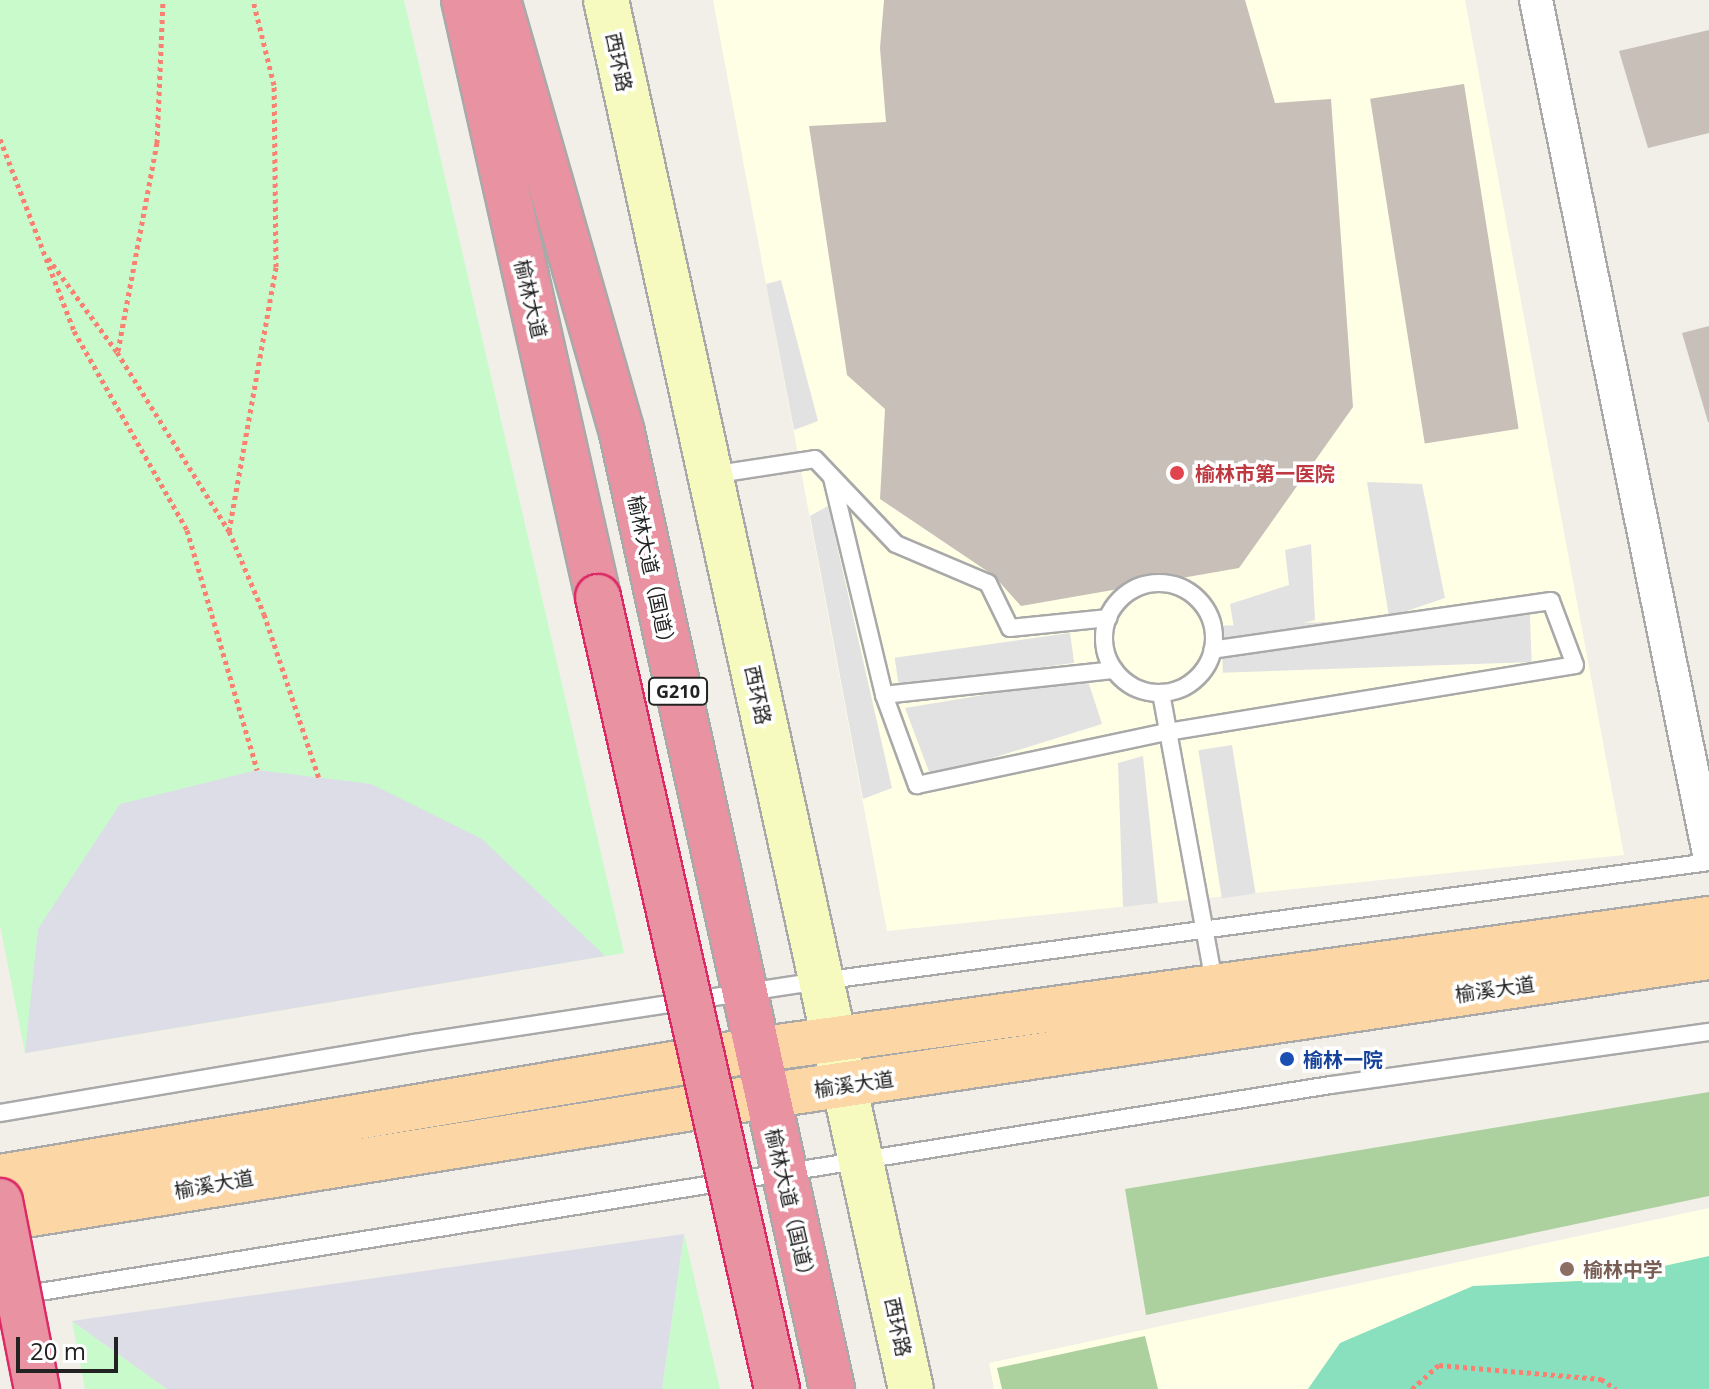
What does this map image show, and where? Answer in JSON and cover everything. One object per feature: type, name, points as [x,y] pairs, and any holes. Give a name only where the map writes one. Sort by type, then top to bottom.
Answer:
[{"type":"highway","name":"榆林大道","points":[[464,0],[777,1389]]},
{"type":"highway","name":"榆林大道（国道）","points":[[498,0],[622,433],[832,1389]]},
{"type":"highway","points":[[0,1201],[37,1389]]},
{"type":"main road","name":"西环路","points":[[606,0],[911,1389]]},
{"type":"main road","name":"榆溪大道","points":[[0,1177],[756,1050],[1709,919]]},
{"type":"main road","name":"榆溪大道","points":[[0,1219],[766,1096],[1709,957]]},
{"type":"street","points":[[1536,0],[1709,854]]},
{"type":"lane","points":[[710,475],[815,459],[896,544],[988,583],[1010,628],[1108,618]]},
{"type":"lane","points":[[832,476],[884,695],[917,785],[1167,732],[1575,665],[1551,601],[1213,650]]},
{"type":"lane","points":[[1148,584],[1183,589],[1209,614],[1213,650],[1195,681],[1161,693],[1127,683],[1114,670],[1106,654],[1108,618],[1124,597],[1148,584]]},
{"type":"lane","points":[[884,695],[1114,670]]},
{"type":"lane","points":[[1161,693],[1216,987]]},
{"type":"lane","points":[[0,1113],[744,992],[1709,862]]},
{"type":"lane","points":[[0,1298],[1331,1085],[1709,1032]]},
{"type":"path","points":[[117,352],[157,143],[163,0]]},
{"type":"path","points":[[229,531],[276,267],[274,85],[253,0]]},
{"type":"path","points":[[0,139],[74,331],[187,530],[257,770]]},
{"type":"path","points":[[43,252],[117,352],[229,531],[264,614],[319,778]]},
{"type":"path","points":[[1412,1389],[1439,1365],[1601,1379],[1616,1389]]},
{"type":"shaded area","name":"榆林市第一医院","points":[[713,0],[1465,0],[1624,855],[887,931]]},
{"type":"shaded area","points":[[781,280],[818,421],[794,430],[766,284]]},
{"type":"shaded area","points":[[1367,482],[1422,484],[1445,598],[1389,617]]},
{"type":"shaded area","points":[[828,506],[892,788],[863,799],[810,516]]},
{"type":"shaded area","points":[[1311,544],[1315,620],[1236,640],[1230,604],[1289,585],[1285,550]]},
{"type":"shaded area","points":[[1530,615],[1532,662],[1223,673],[1221,626]]},
{"type":"shaded area","points":[[1070,633],[1074,663],[899,687],[895,658]]},
{"type":"shaded area","points":[[1087,678],[1102,724],[931,777],[905,708]]},
{"type":"shaded area","points":[[1232,745],[1255,893],[1222,898],[1198,750]]},
{"type":"shaded area","points":[[1143,756],[1158,903],[1123,907],[1118,763]]},
{"type":"shaded area","points":[[257,770],[371,784],[482,839],[605,956],[25,1053],[38,929],[120,804]]},
{"type":"shaded area","name":"榆林中学","points":[[1709,1208],[1709,1389],[994,1389],[989,1363]]},
{"type":"shaded area","points":[[684,1234],[662,1389],[167,1389],[72,1321]]},
{"type":"green space","points":[[0,0],[404,0],[624,953],[25,1053],[0,925]]},
{"type":"green space","points":[[1709,1092],[1709,1196],[1146,1315],[1125,1189]]},
{"type":"green space","points":[[684,1234],[720,1389],[662,1389]]},
{"type":"green space","points":[[1709,1256],[1709,1389],[1308,1389],[1340,1343],[1473,1286],[1601,1280]]},
{"type":"green space","points":[[72,1321],[167,1389],[85,1389]]},
{"type":"green space","points":[[1145,1336],[1158,1389],[1002,1389],[997,1368]]},
{"type":"building","points":[[884,0],[1245,0],[1275,103],[1331,99],[1353,407],[1239,568],[1021,606],[993,575],[880,499],[885,409],[847,375],[809,126],[886,122],[880,48]]},
{"type":"building","points":[[1709,30],[1709,133],[1648,148],[1619,51]]},
{"type":"building","points":[[1464,84],[1519,429],[1425,444],[1370,99]]},
{"type":"building","points":[[1709,326],[1709,422],[1708,422],[1682,333]]},
{"type":"place","name":"榆林市第一医院","points":[[1177,473]]},
{"type":"place","name":"榆林一院","points":[[1287,1059]]},
{"type":"place","name":"榆林中学","points":[[1567,1269]]}]
